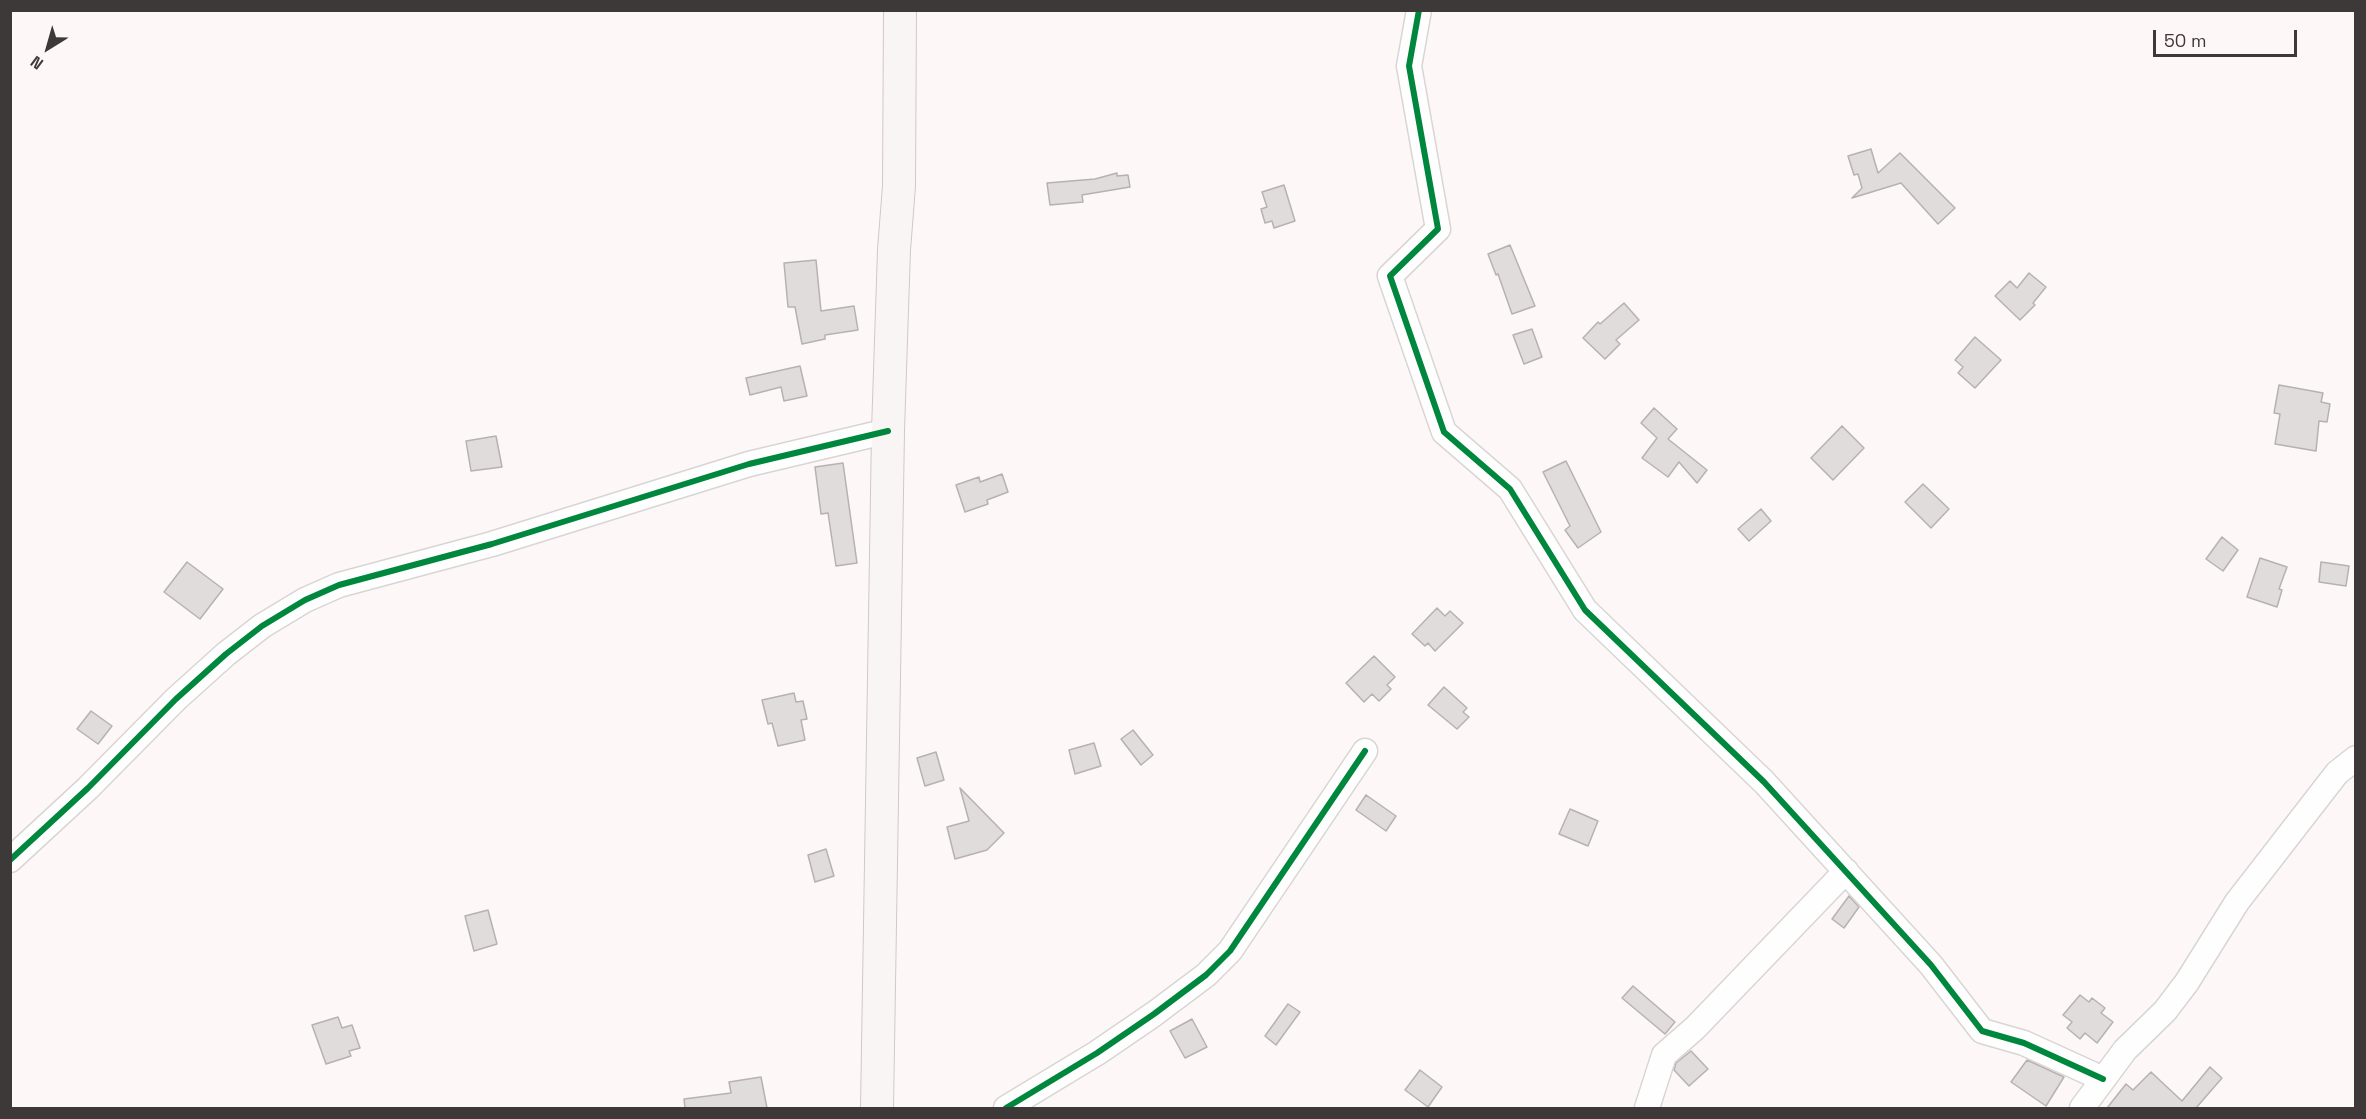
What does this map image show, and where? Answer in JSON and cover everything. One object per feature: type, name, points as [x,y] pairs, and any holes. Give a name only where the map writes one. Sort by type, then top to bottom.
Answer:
[{"type":"main road","points":[[877,1108],[888,431],[899,186],[900,10]]},
{"type":"street","points":[[1419,10],[1409,66],[1438,229],[1390,276],[1444,432],[1510,489],[1585,610],[1764,782],[1931,965],[1982,1031],[2024,1043],[2103,1079]]},
{"type":"street","points":[[10,860],[88,788],[176,699],[226,654],[262,626],[305,600],[348,583],[492,544],[749,464],[888,431]]},
{"type":"street","points":[[1006,1108],[1097,1053],[1206,975],[1230,951],[1365,751]]},
{"type":"street","points":[[2082,1108],[2125,1050],[2165,1011],[2187,982],[2237,902],[2337,773],[2355,758]]},
{"type":"street","points":[[1647,1108],[1664,1055],[1695,1028],[1846,871]]},
{"type":"building","points":[[1871,149],[1878,173],[1900,153],[1955,208],[1938,224],[1901,183],[1852,198],[1862,188],[1858,174],[1854,175],[1848,156]]},
{"type":"building","points":[[1117,173],[1117,176],[1128,175],[1130,187],[1082,195],[1083,202],[1050,205],[1047,183],[1095,179]]},
{"type":"building","points":[[1284,185],[1295,221],[1274,228],[1272,221],[1265,223],[1261,209],[1267,207],[1262,192]]},
{"type":"building","points":[[1510,245],[1535,306],[1512,314],[1498,274],[1496,275],[1488,254]]},
{"type":"building","points":[[816,260],[821,311],[854,306],[858,330],[825,335],[825,339],[802,344],[795,307],[788,307],[784,263]]},
{"type":"building","points":[[2029,273],[2046,287],[2033,303],[2035,305],[2020,320],[1995,296],[2010,281],[2017,288]]},
{"type":"building","points":[[1624,303],[1639,320],[1616,340],[1620,344],[1605,359],[1583,338],[1598,322],[1600,324]]},
{"type":"building","points":[[1532,329],[1542,357],[1524,364],[1513,335]]},
{"type":"building","points":[[1975,337],[2001,360],[1975,388],[1958,373],[1963,367],[1955,360]]},
{"type":"building","points":[[800,366],[807,396],[784,401],[781,387],[750,395],[746,378]]},
{"type":"building","points":[[2279,385],[2323,393],[2321,402],[2330,404],[2327,422],[2319,421],[2316,451],[2275,444],[2280,414],[2274,413]]},
{"type":"building","points":[[1654,408],[1677,429],[1668,439],[1707,470],[1697,483],[1679,462],[1668,477],[1642,458],[1657,438],[1641,423]]},
{"type":"building","points":[[1842,426],[1864,448],[1833,480],[1811,458]]},
{"type":"building","points":[[496,436],[502,467],[471,471],[466,441]]},
{"type":"building","points":[[1566,461],[1601,532],[1578,548],[1565,530],[1570,526],[1543,472]]},
{"type":"building","points":[[843,463],[857,563],[836,566],[828,513],[821,514],[815,467]]},
{"type":"building","points":[[1002,474],[1008,492],[987,500],[988,504],[965,512],[956,485],[979,477],[980,482]]},
{"type":"building","points":[[1923,484],[1949,509],[1931,528],[1905,502]]},
{"type":"building","points":[[1761,509],[1771,521],[1749,541],[1738,529]]},
{"type":"building","points":[[2222,537],[2238,550],[2223,571],[2206,559]]},
{"type":"building","points":[[2260,558],[2287,567],[2279,589],[2282,590],[2277,607],[2247,597]]},
{"type":"building","points":[[187,562],[223,589],[200,619],[164,592]]},
{"type":"building","points":[[2321,562],[2349,566],[2346,586],[2319,582]]},
{"type":"building","points":[[1437,608],[1445,616],[1450,611],[1463,623],[1435,651],[1428,643],[1425,646],[1412,634]]},
{"type":"building","points":[[1374,656],[1395,677],[1387,685],[1391,689],[1379,701],[1372,694],[1364,702],[1346,683]]},
{"type":"building","points":[[1444,687],[1467,708],[1463,712],[1469,717],[1457,729],[1428,705]]},
{"type":"building","points":[[794,693],[796,702],[803,701],[807,719],[801,720],[805,740],[778,746],[772,723],[768,724],[762,700]]},
{"type":"building","points":[[91,711],[112,726],[98,744],[77,729]]},
{"type":"building","points":[[1133,730],[1153,755],[1141,765],[1121,739]]},
{"type":"building","points":[[1094,743],[1101,766],[1075,774],[1069,750]]},
{"type":"building","points":[[936,752],[944,780],[925,786],[917,758]]},
{"type":"building","points":[[960,788],[1004,833],[987,850],[955,859],[947,827],[969,821]]},
{"type":"building","points":[[1366,795],[1396,816],[1386,831],[1356,810]]},
{"type":"building","points":[[1570,809],[1598,821],[1588,846],[1559,834]]},
{"type":"building","points":[[826,849],[834,876],[815,882],[808,855]]},
{"type":"building","points":[[1849,896],[1859,907],[1844,928],[1832,919]]},
{"type":"building","points":[[488,910],[497,944],[474,951],[465,916]]},
{"type":"building","points":[[1633,986],[1675,1022],[1665,1034],[1622,998]]},
{"type":"building","points":[[2080,995],[2089,1002],[2092,998],[2105,1008],[2101,1013],[2113,1022],[2097,1043],[2085,1033],[2080,1039],[2067,1028],[2072,1022],[2063,1015]]},
{"type":"building","points":[[1288,1004],[1300,1012],[1276,1045],[1265,1036]]},
{"type":"building","points":[[338,1017],[342,1028],[352,1025],[360,1048],[349,1051],[351,1056],[326,1064],[312,1025]]},
{"type":"building","points":[[1192,1019],[1207,1047],[1185,1058],[1170,1031]]},
{"type":"building","points":[[1691,1051],[1708,1069],[1689,1086],[1674,1070],[1676,1063]]},
{"type":"building","points":[[2027,1060],[2064,1077],[2046,1106],[2011,1082]]},
{"type":"building","points":[[2210,1067],[2222,1078],[2196,1108],[2107,1108],[2126,1084],[2133,1090],[2151,1072],[2182,1101]]},
{"type":"building","points":[[1420,1070],[1442,1087],[1428,1107],[1405,1090]]},
{"type":"building","points":[[761,1077],[767,1108],[685,1108],[684,1099],[731,1093],[729,1082]]},
{"type":"cycle path","points":[[1419,10],[1409,66],[1438,229],[1390,276],[1444,432],[1510,489],[1585,610],[1764,782],[1931,965],[1982,1031],[2024,1043],[2103,1079]]},
{"type":"cycle path","points":[[10,860],[88,788],[176,699],[226,654],[262,626],[305,600],[339,585],[492,544],[749,464],[888,431]]},
{"type":"cycle path","points":[[1006,1108],[1097,1053],[1206,975],[1230,951],[1365,751]]}]
